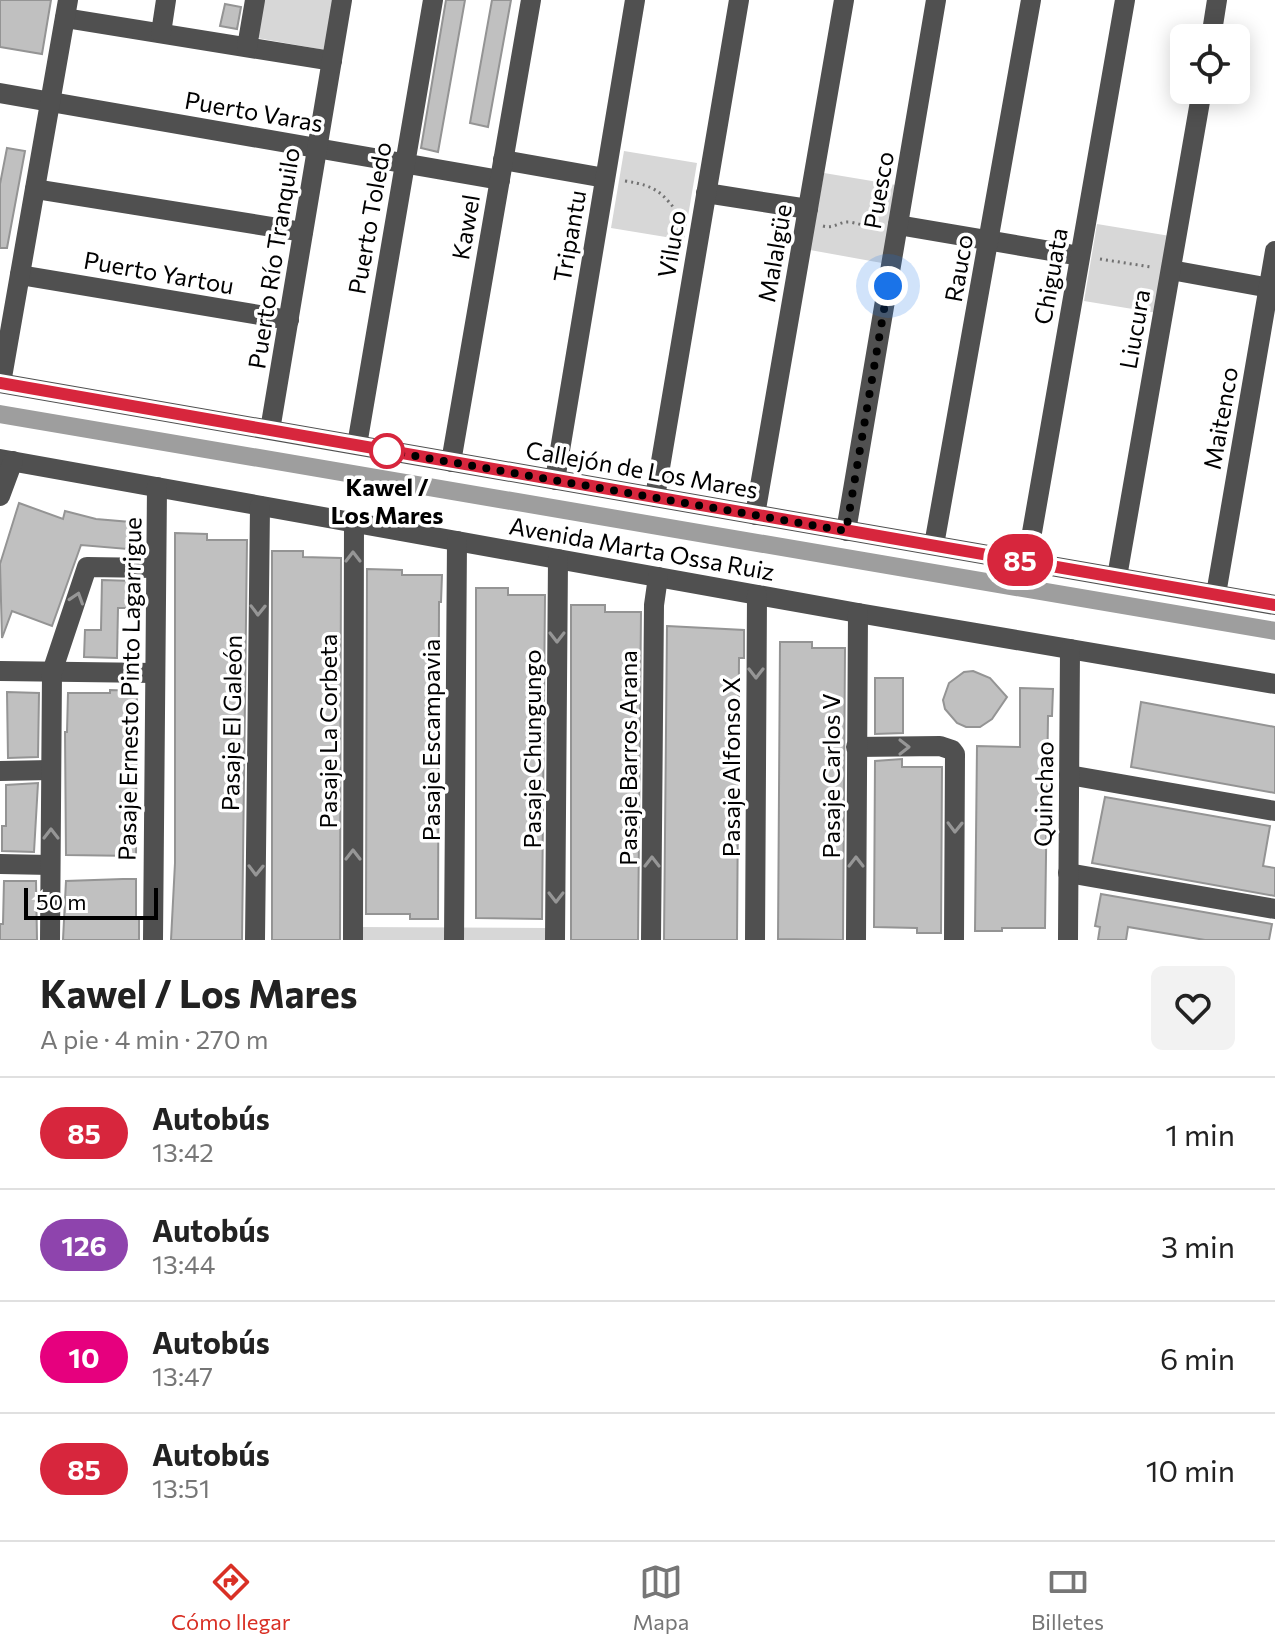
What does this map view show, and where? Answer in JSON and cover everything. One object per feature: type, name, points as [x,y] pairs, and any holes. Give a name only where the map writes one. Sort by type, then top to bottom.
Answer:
[{"type":"street","points":[[161,33],[166,0]]},
{"type":"street","points":[[247,47],[255,0]]},
{"type":"street","name":"Puerto Río Tranquilo","points":[[270,430],[342,0]]},
{"type":"street","name":"Puerto Toledo","points":[[357,445],[433,0]]},
{"type":"street","name":"Kawel","points":[[451,462],[531,0]]},
{"type":"street","name":"Tripantu","points":[[555,480],[635,0]]},
{"type":"street","name":"Viluco","points":[[655,497],[739,0]]},
{"type":"street","name":"Malalgüe","points":[[755,515],[844,0]]},
{"type":"street","name":"Puesco","points":[[846,531],[936,0]]},
{"type":"street","name":"Rauco","points":[[934,545],[1031,0]]},
{"type":"street","name":"Chiguata","points":[[1027,561],[1125,0]]},
{"type":"street","points":[[1213,24],[1217,0]]},
{"type":"street","points":[[1,383],[67,9],[161,33],[332,61]]},
{"type":"street","name":"Puerto Varas","points":[[0,93],[405,164],[605,178]]},
{"type":"street","name":"Liucura","points":[[1117,577],[1200,104]]},
{"type":"street","points":[[35,189],[303,232]]},
{"type":"street","points":[[706,193],[808,209]]},
{"type":"street","points":[[898,225],[1080,256]]},
{"type":"street","name":"Maitenco","points":[[1216,594],[1272,289],[1275,251]]},
{"type":"street","points":[[1171,270],[1272,289]]},
{"type":"street","name":"Puerto Yartou","points":[[20,275],[289,320]]},
{"type":"street","name":"Callejón de Los Mares","points":[[1,383],[1275,605]]},
{"type":"street","points":[[0,496],[6,460]]},
{"type":"street","name":"Avenida Marta Ossa Ruiz","points":[[6,460],[858,613],[1275,684]]},
{"type":"street","name":"Pasaje Ernesto Pinto Lagarrigue","points":[[153,940],[157,487]]},
{"type":"street","name":"Pasaje El Galeón","points":[[255,940],[260,506]]},
{"type":"street","name":"Pasaje La Corbeta","points":[[353,940],[354,522]]},
{"type":"street","name":"Pasaje Escampavia","points":[[454,940],[457,541]]},
{"type":"street","name":"Pasaje Chungungo","points":[[555,940],[558,559]]},
{"type":"street","points":[[50,940],[52,672],[87,567],[156,568]]},
{"type":"street","name":"Pasaje Barros Arana","points":[[651,940],[654,605],[658,577]]},
{"type":"street","name":"Pasaje Alfonso X","points":[[755,940],[757,595]]},
{"type":"street","name":"Pasaje Carlos V","points":[[856,940],[858,613]]},
{"type":"street","name":"Quinchao","points":[[1068,940],[1070,649]]},
{"type":"street","points":[[0,671],[155,673]]},
{"type":"street","points":[[856,747],[940,746],[955,754],[954,940]]},
{"type":"street","points":[[0,771],[51,770]]},
{"type":"street","points":[[1069,775],[1275,811]]},
{"type":"street","points":[[0,864],[50,865]]},
{"type":"street","points":[[1068,873],[1275,909]]},
{"type":"path","points":[[605,178],[645,184],[660,190],[690,229],[699,235]]},
{"type":"path","points":[[808,209],[820,225],[830,228],[851,222],[862,227],[898,225]]},
{"type":"path","points":[[1080,256],[1171,270]]},
{"type":"shaded area","points":[[264,0],[334,0],[325,50],[257,38]]},
{"type":"shaded area","points":[[624,151],[697,163],[684,240],[611,228]]},
{"type":"shaded area","points":[[824,173],[896,185],[882,263],[810,250]]},
{"type":"shaded area","points":[[1097,224],[1170,236],[1157,313],[1084,301]]},
{"type":"shaded area","points":[[358,927],[547,928],[547,940],[358,940]]},
{"type":"building","points":[[0,0],[51,0],[42,54],[0,47]]},
{"type":"building","points":[[446,0],[465,0],[438,152],[421,148]]},
{"type":"building","points":[[492,0],[511,0],[488,127],[470,123]]},
{"type":"building","points":[[225,4],[241,7],[237,29],[220,26]]},
{"type":"building","points":[[7,148],[25,151],[7,248],[0,248],[0,184]]},
{"type":"building","points":[[19,503],[63,519],[65,511],[96,519],[142,523],[139,550],[81,545],[52,626],[12,611],[2,638],[0,564]]},
{"type":"building","points":[[175,533],[207,534],[207,540],[247,540],[242,940],[171,940],[175,863]]},
{"type":"building","points":[[272,551],[303,551],[303,557],[341,558],[340,940],[272,940]]},
{"type":"building","points":[[367,569],[402,570],[402,575],[442,575],[439,602],[438,919],[410,919],[410,914],[366,914]]},
{"type":"building","points":[[102,580],[134,581],[134,608],[118,608],[117,658],[84,657],[85,630],[101,630]]},
{"type":"building","points":[[476,588],[508,588],[508,595],[545,595],[542,919],[476,918]]},
{"type":"building","points":[[571,605],[605,605],[605,612],[641,612],[638,940],[571,940]]},
{"type":"building","points":[[667,626],[744,630],[744,658],[739,658],[737,940],[664,940]]},
{"type":"building","points":[[780,642],[812,642],[812,648],[845,648],[843,940],[778,939]]},
{"type":"building","points":[[973,671],[990,678],[1007,697],[992,719],[980,727],[966,727],[957,723],[945,709],[943,700],[949,683],[964,672]]},
{"type":"building","points":[[875,678],[903,678],[903,733],[875,734]]},
{"type":"building","points":[[1020,688],[1053,689],[1052,716],[1048,716],[1045,928],[975,931],[977,746],[1020,747]]},
{"type":"building","points":[[110,690],[137,691],[136,856],[66,855],[65,732],[68,693],[110,693]]},
{"type":"building","points":[[7,692],[39,693],[38,757],[8,758]]},
{"type":"building","points":[[1141,702],[1275,727],[1275,793],[1131,767]]},
{"type":"building","points":[[902,759],[902,767],[942,767],[941,933],[917,933],[917,928],[874,927],[875,761]]},
{"type":"building","points":[[38,783],[34,852],[2,851],[2,826],[6,826],[6,785]]},
{"type":"building","points":[[1105,797],[1270,826],[1263,866],[1275,868],[1275,896],[1092,863]]},
{"type":"building","points":[[136,879],[139,940],[63,940],[66,881]]},
{"type":"building","points":[[4,881],[36,881],[37,940],[0,940]]},
{"type":"building","points":[[1101,894],[1272,924],[1269,940],[1205,940],[1128,927],[1126,940],[1098,940],[1100,927],[1095,926]]},
{"type":"waterway","points":[[0,414],[1275,631]]},
{"type":"bus line","name":"85","points":[[0,383],[1275,605]]},
{"type":"place","name":"Kawel / Los Mares","points":[[387,451]]},
{"type":"route","points":[[387,451],[846,531],[888,286]]}]
